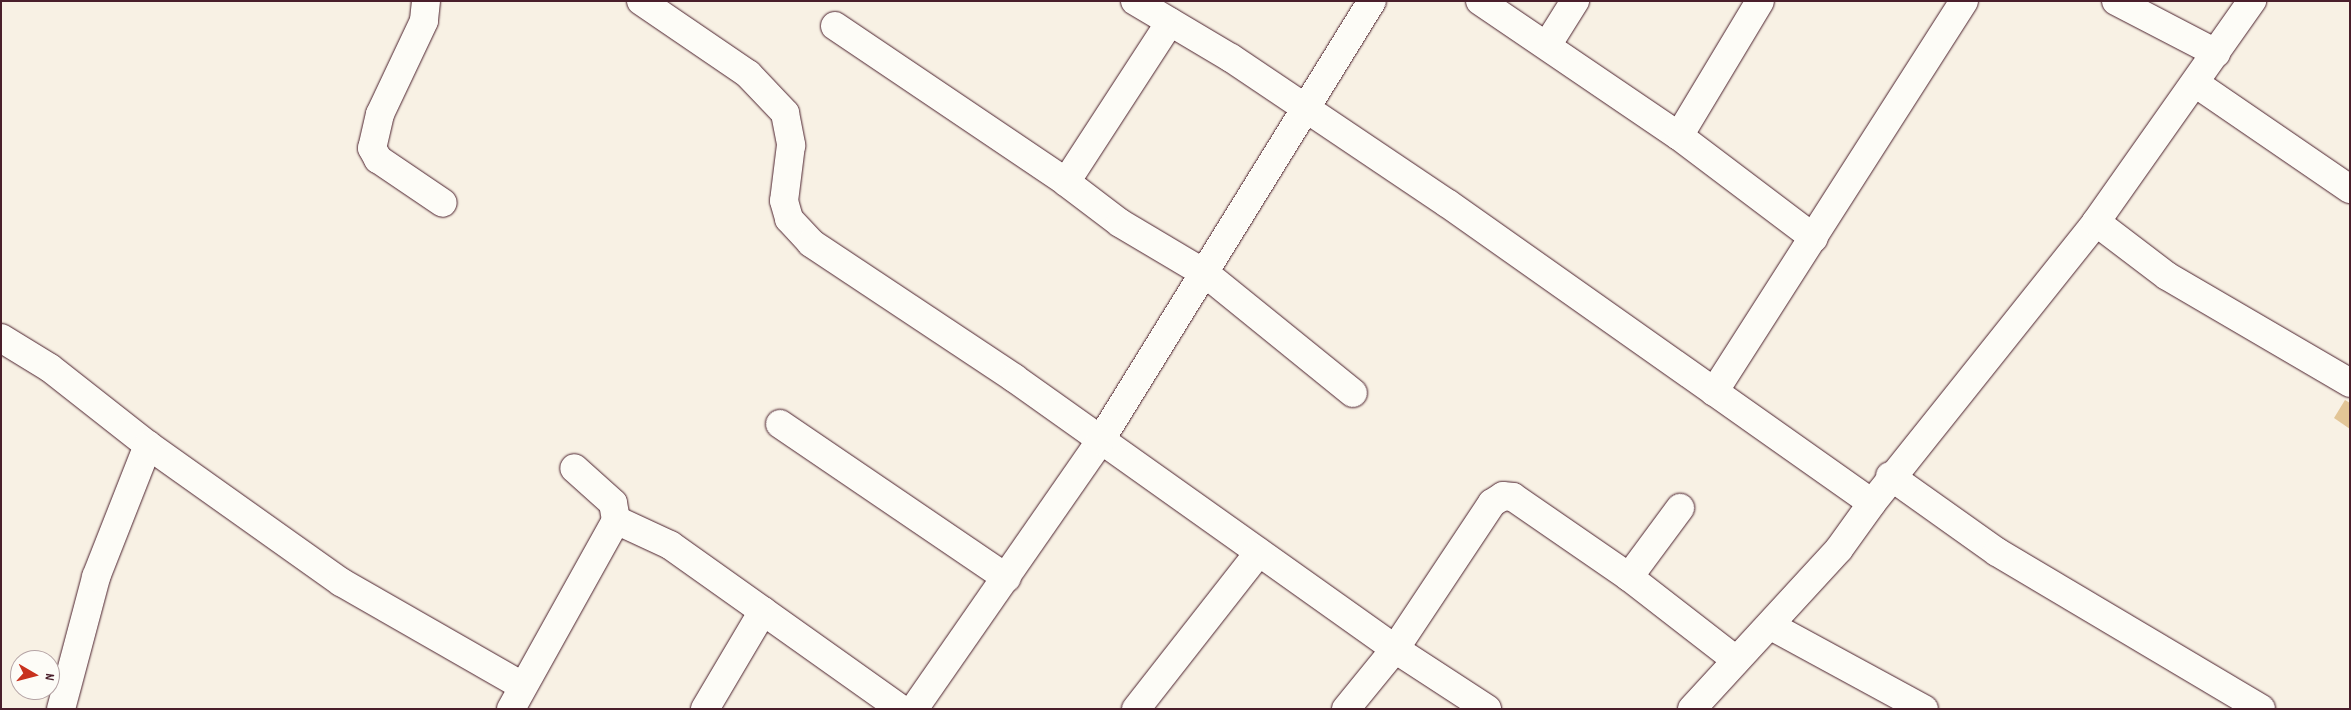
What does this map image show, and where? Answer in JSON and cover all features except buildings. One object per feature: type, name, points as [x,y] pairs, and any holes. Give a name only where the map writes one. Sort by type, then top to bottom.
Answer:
[{"type":"street","points":[[426,1],[424,21],[371,138],[378,159],[444,203]]},
{"type":"street","points":[[641,1],[748,74],[785,112],[791,145],[784,201],[790,219],[811,243],[1100,441],[1395,650],[1487,709]]},
{"type":"street","points":[[914,709],[1007,578],[1100,441],[1206,274],[1372,1]]},
{"type":"street","points":[[1480,1],[1548,44],[1679,136],[1814,238]]},
{"type":"street","points":[[1548,44],[1575,1]]},
{"type":"street","points":[[1679,136],[1760,1]]},
{"type":"street","points":[[1714,392],[1964,1]]},
{"type":"street","points":[[2116,1],[2216,53]]},
{"type":"street","points":[[1692,709],[1736,660],[1771,626],[1840,548],[1890,476],[2096,222],[2252,1]]},
{"type":"street","points":[[1144,4],[1306,108],[1872,503]]},
{"type":"street","points":[[1066,182],[1170,22]]},
{"type":"street","points":[[835,26],[1066,182],[1120,223],[1206,274],[1354,393]]},
{"type":"street","points":[[2195,83],[2350,189]]},
{"type":"street","points":[[2096,222],[2167,276],[2350,383]]},
{"type":"street","points":[[1,338],[50,368],[148,445],[341,582],[516,697],[612,535],[616,520],[613,503],[574,468]]},
{"type":"street","points":[[780,424],[1007,578]]},
{"type":"street","points":[[61,709],[96,577],[148,445]]},
{"type":"street","points":[[1890,476],[1997,552],[2261,709]]},
{"type":"street","points":[[1346,709],[1395,650],[1492,503],[1503,496],[1513,497],[1629,577],[1736,660]]},
{"type":"street","points":[[1629,577],[1680,508]]},
{"type":"street","points":[[616,520],[670,545],[901,709]]},
{"type":"street","points":[[1136,709],[1259,552]]},
{"type":"street","points":[[705,709],[763,611]]},
{"type":"street","points":[[1771,626],[1924,709]]}]
